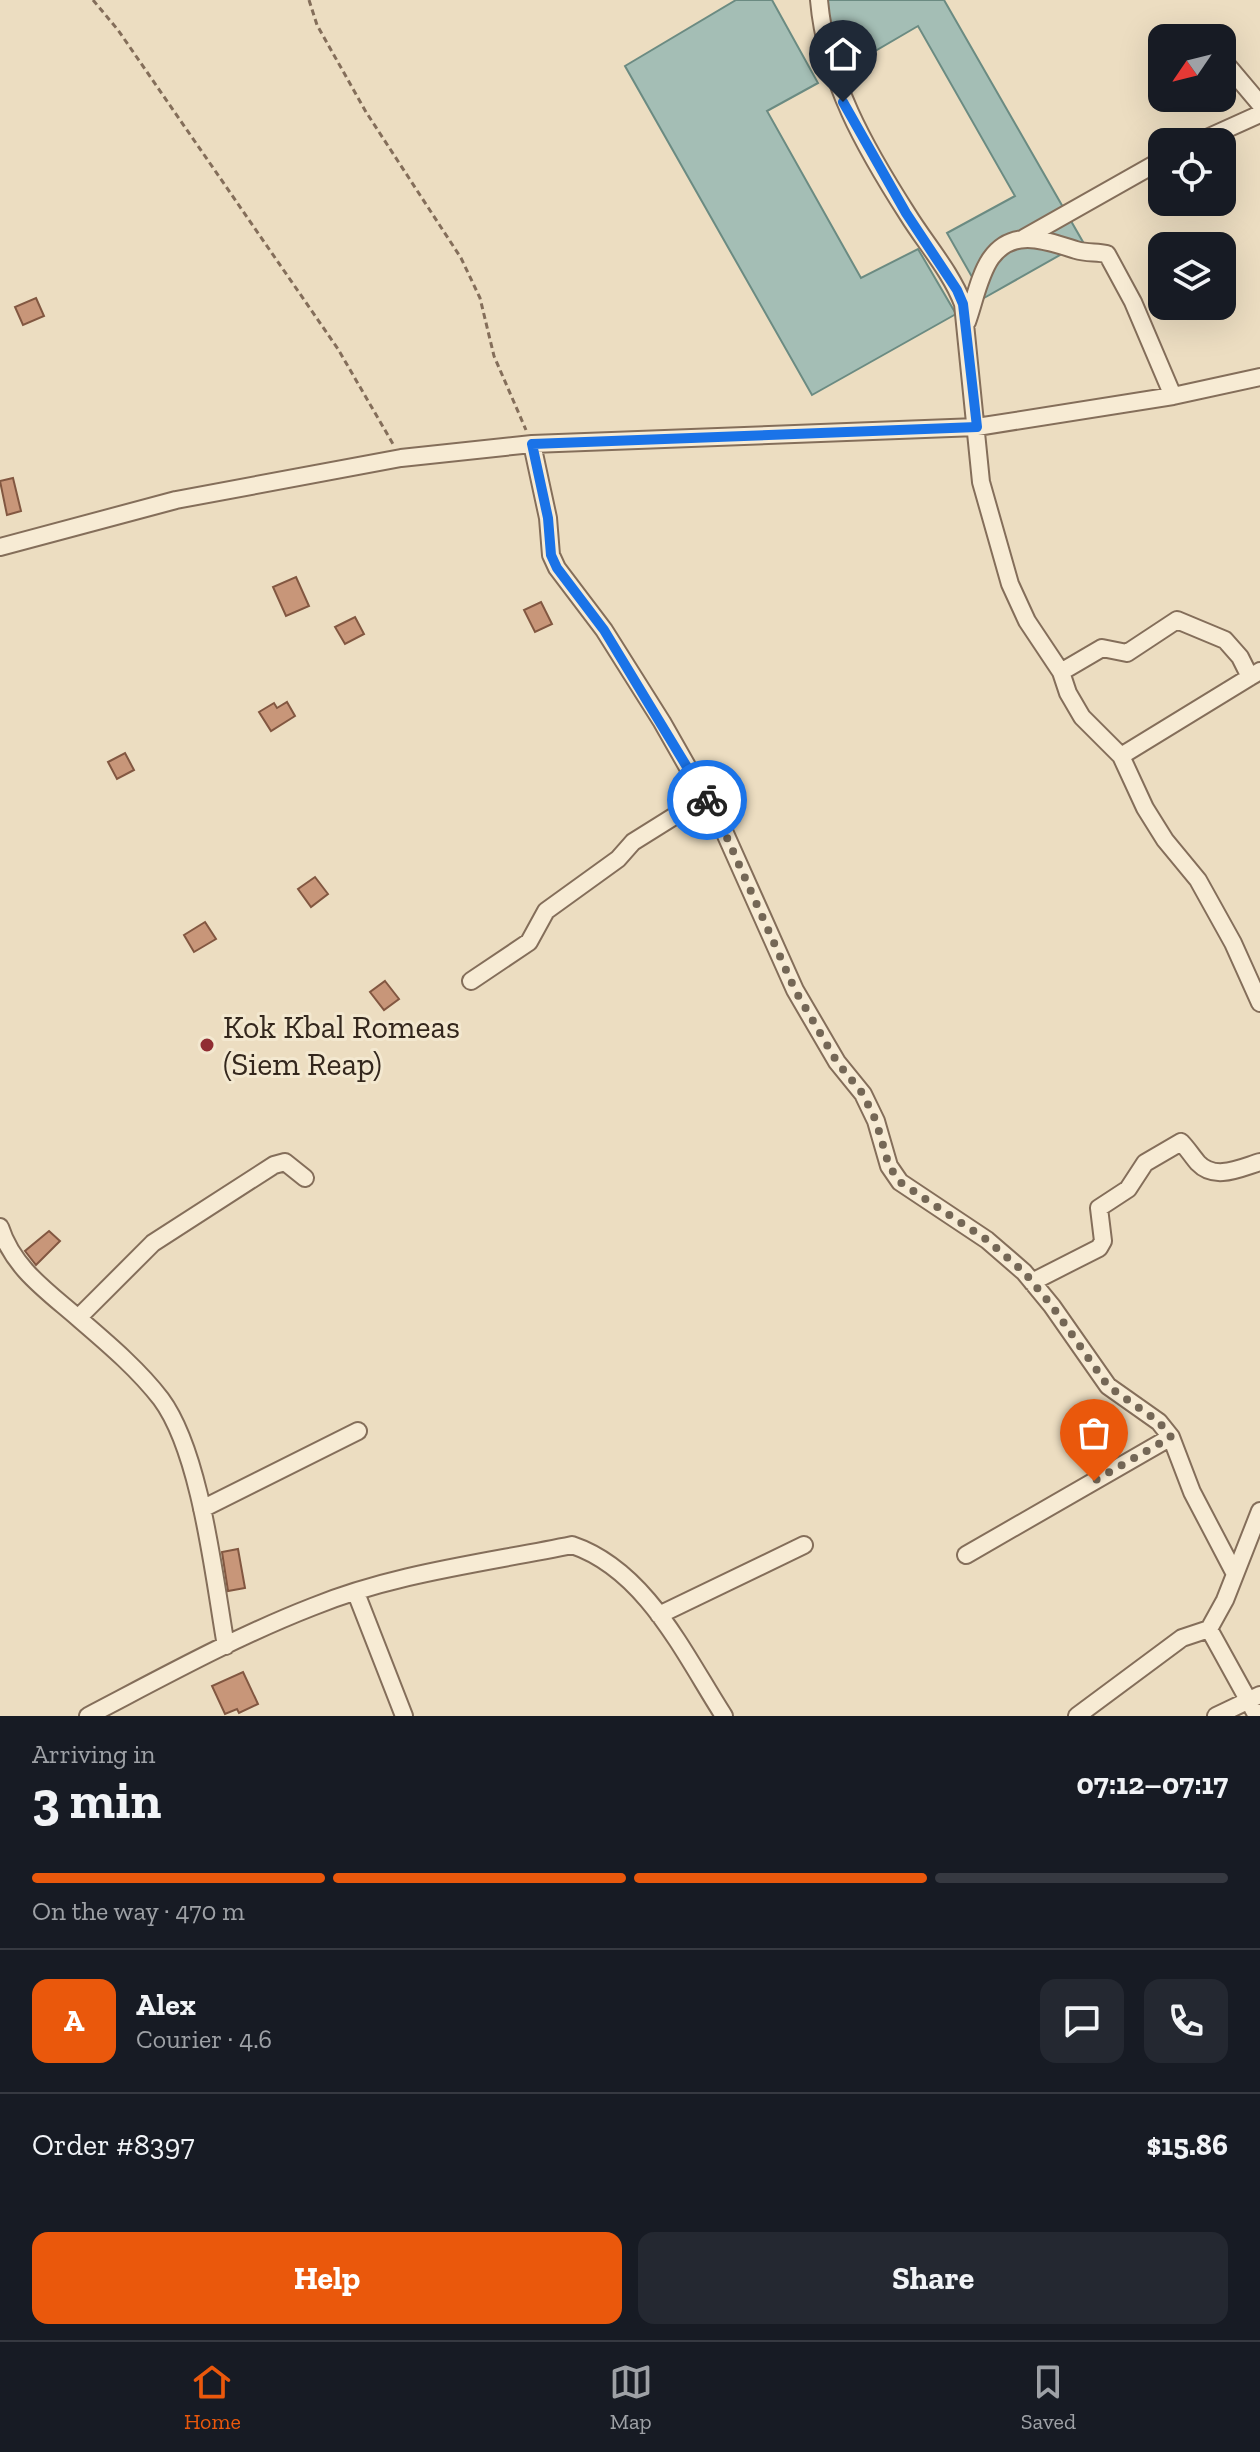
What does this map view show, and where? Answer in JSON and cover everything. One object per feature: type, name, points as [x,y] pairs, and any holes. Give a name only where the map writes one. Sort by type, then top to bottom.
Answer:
[{"type":"street","points":[[819,0],[822,31],[843,102],[906,213],[957,290],[965,326],[981,482],[1010,584],[1027,621],[1061,672],[1068,693],[1082,717],[1121,756],[1145,808],[1165,840],[1198,880],[1233,943],[1260,1003]]},
{"type":"street","points":[[1236,76],[1260,104]]},
{"type":"street","points":[[1229,128],[1260,114]]},
{"type":"street","points":[[965,326],[990,259],[1007,243],[1024,238],[1148,168]]},
{"type":"street","points":[[1024,238],[1048,240],[1078,251],[1107,254],[1133,302],[1173,396]]},
{"type":"street","points":[[0,547],[176,500],[401,458],[532,444],[977,427],[1173,396],[1260,377]]},
{"type":"street","points":[[532,444],[548,518],[551,555],[557,568],[604,630],[724,831],[795,990],[837,1062],[863,1094],[876,1121],[889,1166],[900,1182],[987,1240],[1032,1282],[1108,1386],[1159,1422],[1171,1437],[1192,1492],[1235,1574]]},
{"type":"street","points":[[1061,672],[1102,648],[1127,653],[1177,620],[1225,640],[1255,674],[1121,756]]},
{"type":"street","points":[[471,981],[529,942],[546,911],[618,859],[633,842],[705,797]]},
{"type":"street","points":[[1032,1282],[1099,1248],[1103,1241],[1099,1208],[1102,1203],[1128,1189],[1145,1163],[1179,1144],[1183,1143],[1200,1165],[1210,1172],[1220,1173],[1260,1162]]},
{"type":"street","points":[[78,1318],[153,1243],[274,1165],[285,1162],[305,1178]]},
{"type":"street","points":[[0,1227],[6,1246],[26,1273],[142,1376],[163,1402],[182,1438],[202,1509],[226,1646]]},
{"type":"street","points":[[202,1509],[358,1431]]},
{"type":"street","points":[[966,1555],[1171,1437]]},
{"type":"street","points":[[1077,1716],[1182,1638],[1209,1629],[1260,1511]]},
{"type":"street","points":[[88,1716],[313,1606],[414,1575],[572,1545],[595,1553],[617,1567],[659,1615],[724,1716]]},
{"type":"street","points":[[659,1615],[804,1545]]},
{"type":"street","points":[[356,1593],[404,1716]]},
{"type":"street","points":[[1209,1629],[1255,1704],[1216,1716]]},
{"type":"path","points":[[93,0],[118,30],[338,349],[401,458]]},
{"type":"path","points":[[309,0],[317,25],[366,112],[461,258],[480,298],[494,356],[532,444]]},
{"type":"water","points":[[736,0],[772,0],[818,83],[767,111],[861,278],[918,249],[956,314],[812,395],[625,66]]},
{"type":"water","points":[[815,0],[944,0],[1083,242],[984,298],[947,233],[1015,196],[918,26],[851,65]]},
{"type":"building","points":[[36,298],[44,316],[23,325],[15,307]]},
{"type":"building","points":[[13,478],[21,511],[7,515],[0,481]]},
{"type":"building","points":[[296,577],[309,606],[286,616],[273,587]]},
{"type":"building","points":[[541,602],[552,624],[535,632],[524,610]]},
{"type":"building","points":[[355,617],[364,634],[345,644],[335,627]]},
{"type":"building","points":[[287,702],[295,716],[271,731],[259,712],[274,703],[277,708]]},
{"type":"building","points":[[125,753],[134,770],[117,779],[108,762]]},
{"type":"building","points":[[315,877],[328,894],[311,907],[298,889]]},
{"type":"building","points":[[205,922],[216,939],[194,952],[184,935]]},
{"type":"building","points":[[385,981],[399,999],[384,1010],[370,992]]},
{"type":"building","points":[[49,1231],[60,1241],[36,1265],[25,1251]]},
{"type":"building","points":[[238,1549],[245,1588],[228,1591],[222,1552]]},
{"type":"building","points":[[243,1672],[258,1704],[239,1713],[237,1709],[225,1714],[212,1686]]},
{"type":"way so far","points":[[707,800],[795,990],[837,1062],[863,1094],[876,1121],[889,1166],[900,1182],[987,1240],[1024,1272],[1108,1386],[1134,1408],[1159,1422],[1171,1437],[1094,1481]]},
{"type":"place","name":"Kok Kbal Romeas (Siem Reap)","points":[[207,1045]]},
{"type":"route","points":[[707,800],[604,630],[557,568],[551,555],[542,480],[532,444],[977,427],[963,304],[906,213],[843,102]]}]
